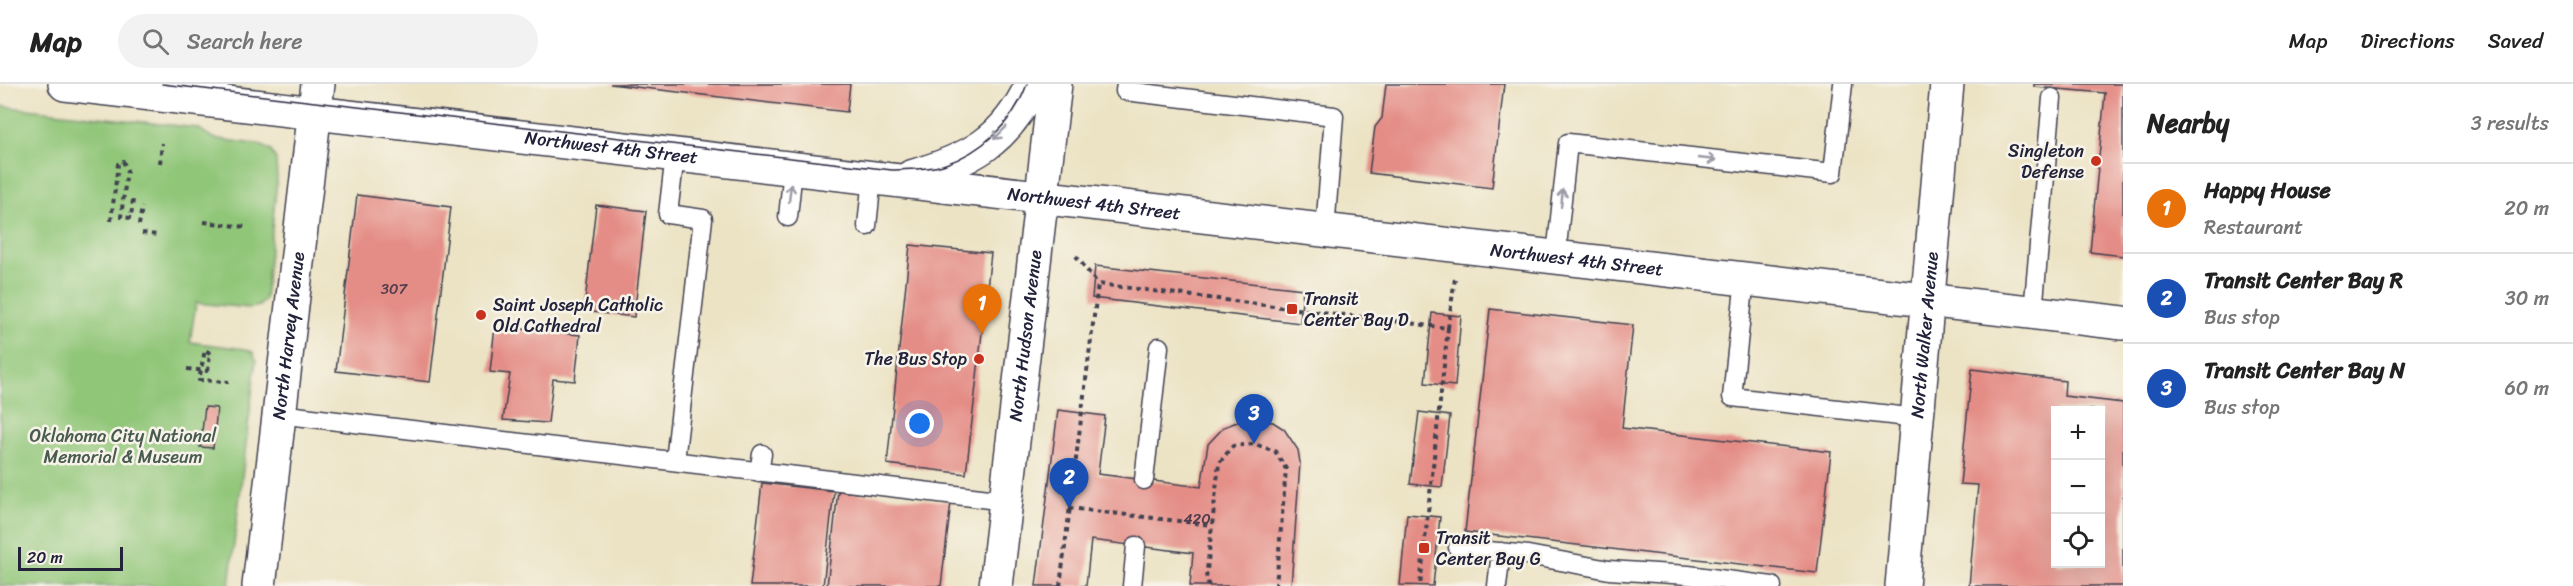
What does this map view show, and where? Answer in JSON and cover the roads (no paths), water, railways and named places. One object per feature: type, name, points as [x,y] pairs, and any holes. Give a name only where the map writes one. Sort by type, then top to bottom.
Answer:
[{"type":"street","name":"Northwest 4th Street","points":[[65,84],[317,99],[675,155],[2123,323]]},
{"type":"street","points":[[885,180],[963,160],[1000,134],[1014,117],[1032,84]]},
{"type":"street","name":"North Hudson Avenue","points":[[996,586],[1055,84]]},
{"type":"street","name":"North Walker Avenue","points":[[1902,586],[1947,84]]},
{"type":"street","name":"North Harvey Avenue","points":[[259,586],[317,99]]},
{"type":"lane","points":[[1126,84],[1125,91],[1334,116],[1325,230]]},
{"type":"lane","points":[[1556,256],[1568,143],[1833,173],[1843,84]]},
{"type":"lane","points":[[2033,312],[2052,98]]},
{"type":"lane","points":[[675,155],[668,214],[703,219],[675,462]]},
{"type":"lane","points":[[788,217],[793,169]]},
{"type":"lane","points":[[867,226],[885,180]]},
{"type":"lane","points":[[1745,279],[1732,397],[1917,418]]},
{"type":"lane","points":[[1144,480],[1159,347]]},
{"type":"lane","points":[[279,414],[675,462],[760,463],[837,481],[1006,501]]},
{"type":"lane","points":[[837,481],[838,462]]},
{"type":"lane","points":[[1132,586],[1136,546]]},
{"type":"lane","points":[[1458,548],[1501,552],[1609,570],[1688,574],[1772,586]]},
{"type":"lane","points":[[1497,586],[1501,552]]},
{"type":"tram line","points":[[162,84],[892,170],[937,167],[970,153],[1005,123],[1014,111],[1027,84]]},
{"type":"place","name":"Singleton Defense","points":[[2096,161]]},
{"type":"place","name":"Transit Center Bay D","points":[[1292,309]]},
{"type":"place","name":"Saint Joseph Catholic Old Cathedral","points":[[481,315]]},
{"type":"place","name":"Happy House","points":[[982,334]]},
{"type":"place","name":"The Bus Stop","points":[[979,359]]},
{"type":"place","name":"Transit Center Bay N","points":[[1254,444]]},
{"type":"place","name":"Transit Center Bay R","points":[[1069,508]]},
{"type":"place","name":"Transit Center Bay G","points":[[1424,548]]},
{"type":"park label","name":"Oklahoma City National Memorial & Museum","points":[[123,446]]}]
